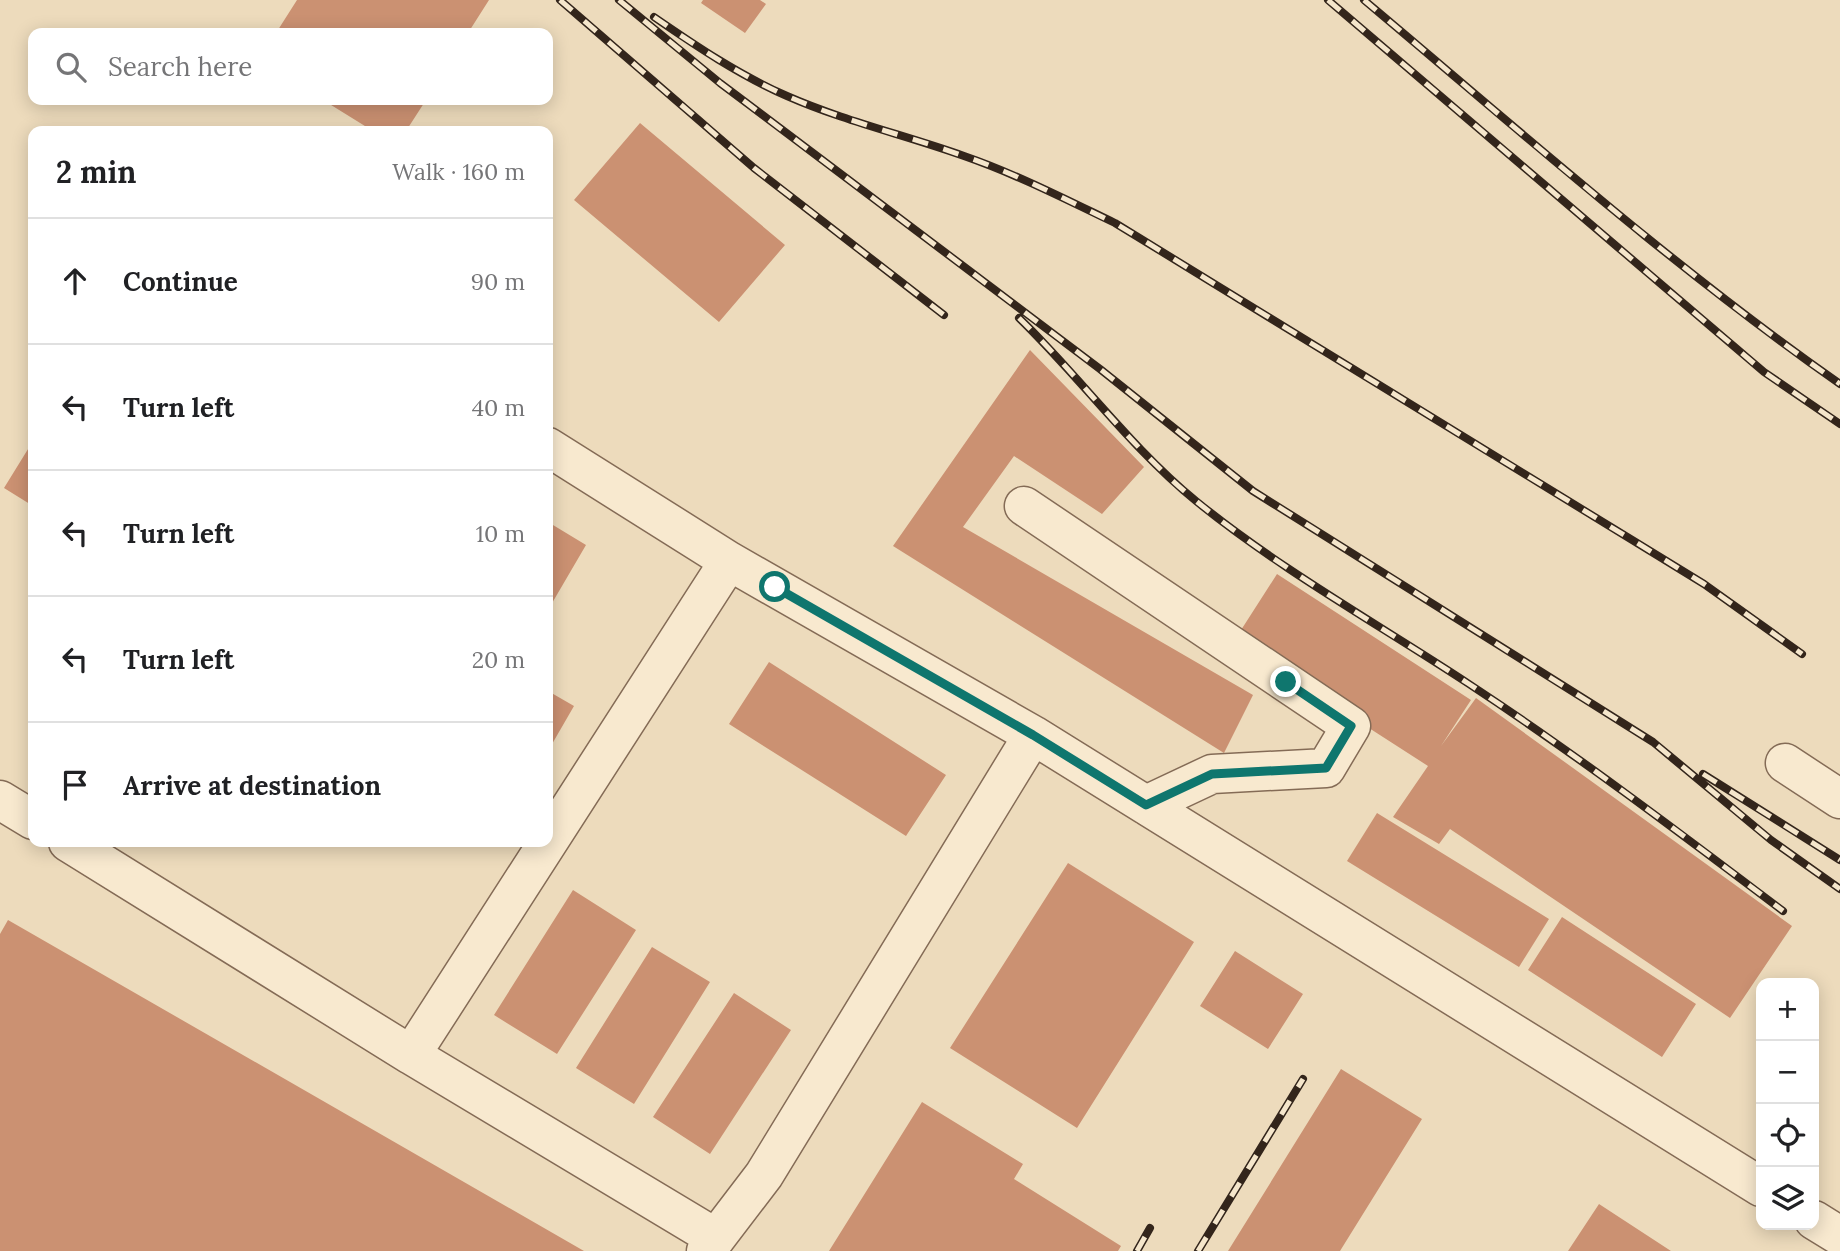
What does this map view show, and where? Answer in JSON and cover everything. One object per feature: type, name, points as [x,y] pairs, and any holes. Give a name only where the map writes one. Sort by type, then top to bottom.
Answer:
[{"type":"street","points":[[553,450],[729,561],[1033,735],[1756,1184]]},
{"type":"street","points":[[1024,506],[1351,726],[1326,768],[1212,774],[1146,805]]},
{"type":"street","points":[[553,834],[729,561]]},
{"type":"street","points":[[76,847],[711,1245],[764,1175],[1033,735]]},
{"type":"street","points":[[1785,763],[1840,799]]},
{"type":"street","points":[[0,800],[28,817]]},
{"type":"street","points":[[411,1055],[545,847]]},
{"type":"street","points":[[1819,1223],[1840,1236]]},
{"type":"building","points":[[297,0],[489,0],[471,28],[279,28]]},
{"type":"building","points":[[703,0],[760,0],[766,4],[745,33],[701,3]]},
{"type":"building","points":[[331,105],[423,105],[409,126],[365,126]]},
{"type":"building","points":[[640,123],[785,245],[719,322],[574,200]]},
{"type":"building","points":[[1030,350],[1144,467],[1102,514],[1014,456],[963,527],[1253,695],[1224,753],[893,546]]},
{"type":"building","points":[[28,449],[28,503],[4,488]]},
{"type":"building","points":[[553,525],[586,545],[553,601]]},
{"type":"building","points":[[1277,574],[1471,700],[1441,746],[1476,698],[1792,926],[1730,1018],[1450,829],[1439,844],[1393,817],[1428,766],[1234,641]]},
{"type":"building","points":[[769,662],[946,775],[906,836],[729,724]]},
{"type":"building","points":[[553,694],[574,706],[553,742]]},
{"type":"building","points":[[1377,813],[1549,919],[1519,967],[1347,861]]},
{"type":"building","points":[[1068,863],[1194,942],[1077,1128],[950,1048]]},
{"type":"building","points":[[573,890],[636,930],[557,1054],[494,1015]]},
{"type":"building","points":[[1562,917],[1696,1004],[1662,1057],[1528,970]]},
{"type":"building","points":[[8,920],[584,1251],[0,1251],[0,934]]},
{"type":"building","points":[[652,947],[710,982],[634,1104],[576,1068]]},
{"type":"building","points":[[1235,951],[1303,994],[1268,1049],[1200,1006]]},
{"type":"building","points":[[734,993],[791,1030],[710,1154],[653,1117]]},
{"type":"building","points":[[1341,1069],[1422,1119],[1340,1251],[1228,1251]]},
{"type":"building","points":[[922,1102],[1023,1164],[1014,1179],[1121,1246],[1118,1251],[829,1251]]},
{"type":"building","points":[[1599,1204],[1671,1251],[1568,1251]]},
{"type":"railway","points":[[560,0],[754,168],[944,315]]},
{"type":"railway","points":[[619,0],[720,83],[1100,369],[1253,491],[1653,742],[1771,840],[1840,889]]},
{"type":"railway","points":[[1328,0],[1764,372],[1840,424]]},
{"type":"railway","points":[[1364,0],[1657,246],[1840,384]]},
{"type":"railway","points":[[654,17],[769,88],[830,113],[983,163],[1115,223],[1704,584],[1802,654]]},
{"type":"railway","points":[[1019,318],[1149,458],[1228,526],[1549,738],[1783,911]]},
{"type":"railway","points":[[1703,774],[1840,860]]},
{"type":"railway","points":[[1198,1251],[1303,1079]]},
{"type":"railway","points":[[1137,1251],[1150,1228]]},
{"type":"route","points":[[775,587],[1033,735],[1146,805],[1212,774],[1326,768],[1351,726],[1286,682]]}]
